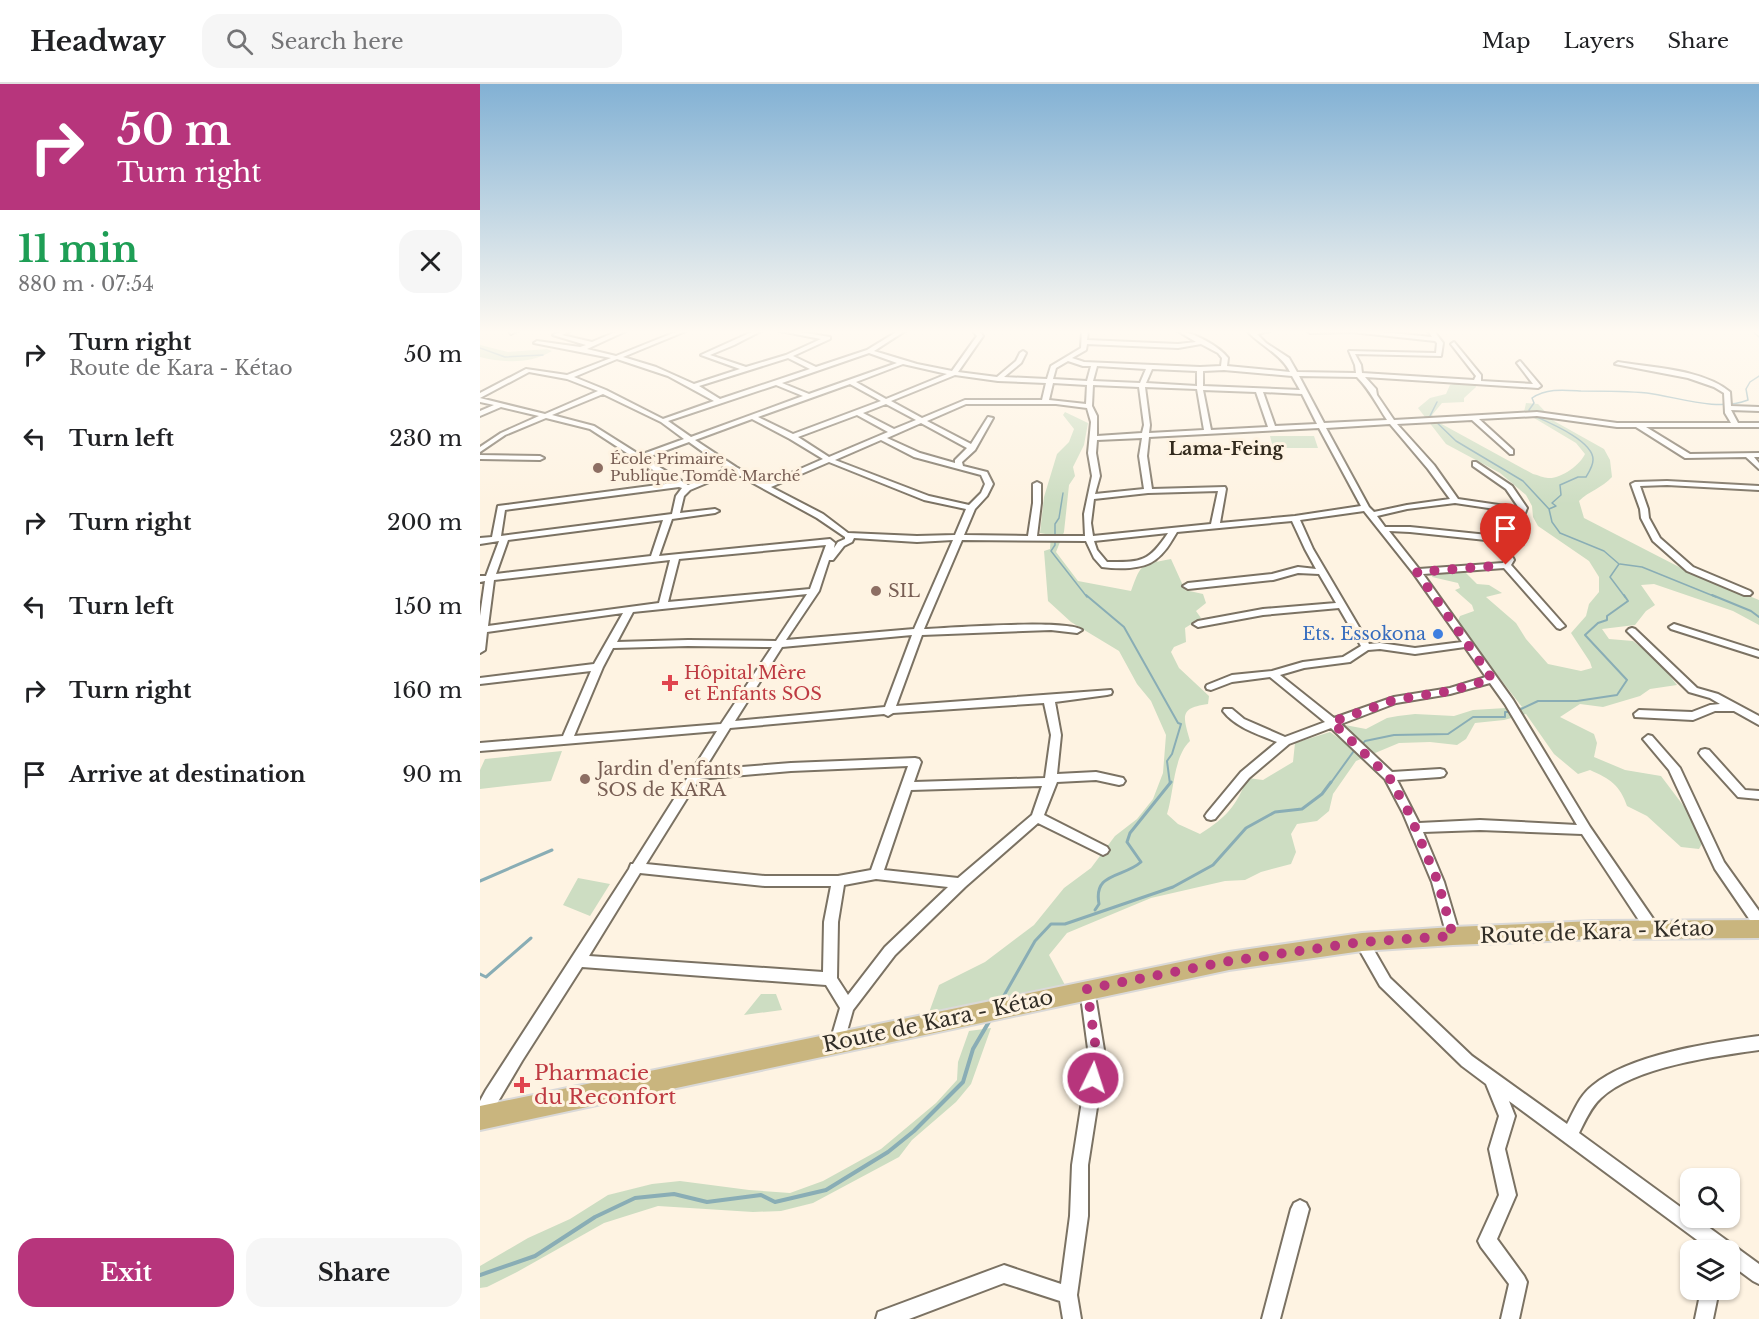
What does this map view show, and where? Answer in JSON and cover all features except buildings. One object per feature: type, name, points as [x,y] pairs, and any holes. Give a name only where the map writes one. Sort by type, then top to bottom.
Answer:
[{"type":"main road","name":"Route de Kara - Kétao","points":[[483,1111],[919,1027],[1087,989],[1230,961],[1362,942],[1453,936],[1759,928]]},
{"type":"street","points":[[480,398],[496,389]]},
{"type":"street","points":[[598,389],[663,421],[733,469],[826,520],[845,539]]},
{"type":"street","points":[[701,389],[720,402]]},
{"type":"street","points":[[663,421],[761,389]]},
{"type":"street","points":[[791,389],[808,396]]},
{"type":"street","points":[[638,458],[828,389]]},
{"type":"street","points":[[862,389],[972,448]]},
{"type":"street","points":[[793,437],[918,389]]},
{"type":"street","points":[[1045,403],[1047,389]]},
{"type":"street","points":[[1090,389],[1089,406],[1092,412],[1095,438],[1092,458],[1096,473],[1087,514],[1088,538],[1092,548],[1105,565],[1139,564],[1158,555],[1173,531]]},
{"type":"street","points":[[1142,389],[1147,425],[1143,456],[1148,491]]},
{"type":"street","points":[[1195,389],[1304,392]]},
{"type":"street","points":[[1200,389],[1208,431]]},
{"type":"street","points":[[1303,389],[1352,485],[1369,512],[1417,572],[1509,702],[1586,830],[1653,930]]},
{"type":"street","points":[[1373,389],[1374,395],[1392,422],[1431,467],[1455,501]]},
{"type":"street","points":[[1722,389],[1727,392],[1728,413],[1736,425]]},
{"type":"street","points":[[480,440],[503,434],[604,391]]},
{"type":"street","points":[[1258,391],[1272,428]]},
{"type":"street","points":[[480,398],[498,406],[592,427],[684,486]]},
{"type":"street","points":[[764,487],[964,402],[1089,406]]},
{"type":"street","points":[[480,414],[498,406]]},
{"type":"street","points":[[1729,408],[1759,409]]},
{"type":"street","points":[[857,413],[892,431]]},
{"type":"street","points":[[1095,438],[1537,414],[1604,424],[1759,425]]},
{"type":"street","points":[[753,417],[793,437],[827,459],[927,498],[971,508]]},
{"type":"street","points":[[959,466],[958,462],[972,448],[990,418]]},
{"type":"street","points":[[1475,418],[1510,452]]},
{"type":"street","points":[[1636,424],[1688,456],[1759,455]]},
{"type":"street","points":[[480,450],[503,434]]},
{"type":"street","points":[[880,436],[917,455],[984,474],[989,484],[984,494],[971,508],[918,632],[888,712]]},
{"type":"street","points":[[1748,455],[1759,467]]},
{"type":"street","points":[[480,457],[540,458]]},
{"type":"street","points":[[485,578],[845,539],[1088,538],[1369,512],[1455,501],[1522,511],[1523,508],[1517,495],[1511,488],[1476,464]]},
{"type":"street","points":[[480,650],[485,629],[485,578],[500,538],[501,508],[684,486],[733,469]]},
{"type":"street","points":[[1747,593],[1682,564],[1656,539],[1645,518],[1635,484],[1666,483],[1759,488]]},
{"type":"street","points":[[1032,538],[1037,484]]},
{"type":"street","points":[[654,559],[684,486]]},
{"type":"street","points":[[1091,497],[1148,491],[1222,489],[1215,527]]},
{"type":"street","points":[[480,542],[715,511]]},
{"type":"street","points":[[1295,518],[1308,549],[1366,647]]},
{"type":"street","points":[[483,1111],[725,726],[814,591],[826,563],[831,540],[826,520]]},
{"type":"street","points":[[1384,529],[1405,528],[1450,536],[1488,538],[1510,560],[1506,565],[1417,572]]},
{"type":"street","points":[[826,563],[845,539]]},
{"type":"street","points":[[663,605],[675,557]]},
{"type":"street","points":[[1506,565],[1520,578],[1560,626]]},
{"type":"street","points":[[1188,586],[1273,577],[1298,570],[1323,572]]},
{"type":"street","points":[[485,629],[576,615],[814,591]]},
{"type":"street","points":[[1198,624],[1263,612],[1341,605]]},
{"type":"street","points":[[567,739],[598,668],[629,610]]},
{"type":"street","points":[[610,645],[778,644],[918,632],[1051,627],[1077,630]]},
{"type":"street","points":[[1674,627],[1759,654]]},
{"type":"street","points":[[1632,630],[1694,690],[1714,696],[1759,720]]},
{"type":"street","points":[[1211,687],[1226,681],[1272,674],[1303,665],[1346,660],[1366,647],[1380,646],[1415,651],[1469,644]]},
{"type":"street","points":[[480,681],[598,668]]},
{"type":"street","points":[[1272,674],[1332,722],[1389,777],[1416,828],[1438,882],[1453,936]]},
{"type":"street","points":[[1210,816],[1245,775],[1285,741],[1394,700],[1450,691],[1492,679]]},
{"type":"street","points":[[480,747],[888,712],[923,707],[1049,699],[1107,692]]},
{"type":"street","points":[[837,1042],[847,1007],[890,951],[960,884],[1037,817],[1051,780],[1056,735],[1049,699]]},
{"type":"street","points":[[1639,714],[1693,716],[1714,707],[1737,708]]},
{"type":"street","points":[[1228,711],[1240,722],[1285,741]]},
{"type":"street","points":[[1648,739],[1674,768],[1719,865],[1759,922]]},
{"type":"street","points":[[1705,753],[1742,794],[1759,795]]},
{"type":"street","points":[[694,775],[791,766],[915,762],[876,874]]},
{"type":"street","points":[[1389,777],[1440,773]]},
{"type":"street","points":[[908,786],[1096,776],[1119,781]]},
{"type":"street","points":[[1037,817],[1103,850]]},
{"type":"street","points":[[1416,828],[1480,825],[1586,830]]},
{"type":"street","points":[[635,868],[765,881],[838,881],[876,874],[960,884]]},
{"type":"street","points":[[838,881],[831,922],[830,979],[847,1007]]},
{"type":"street","points":[[1362,942],[1385,982],[1467,1060],[1709,1240]]},
{"type":"street","points":[[578,961],[830,979]]},
{"type":"street","points":[[1072,1319],[1068,1295],[1078,1216],[1080,1165],[1097,1056],[1087,989]]},
{"type":"street","points":[[1569,1136],[1596,1092],[1616,1079],[1659,1063],[1693,1054],[1759,1043]]},
{"type":"street","points":[[1492,1079],[1507,1116],[1497,1149],[1508,1195],[1487,1241],[1518,1282],[1510,1319]]},
{"type":"street","points":[[1272,1319],[1300,1209]]},
{"type":"street","points":[[1740,1262],[1759,1275]]},
{"type":"street","points":[[892,1318],[1004,1274],[1068,1295]]},
{"type":"street","points":[[1704,1319],[1708,1300]]},
{"type":"green space","points":[[1448,389],[1474,389],[1464,398],[1464,402],[1442,403],[1432,415],[1438,422],[1533,474],[1553,478],[1570,470],[1585,454],[1576,443],[1524,412],[1526,403],[1538,404],[1554,421],[1604,449],[1610,460],[1612,477],[1579,501],[1584,518],[1683,569],[1759,600],[1759,625],[1733,611],[1654,584],[1641,585],[1655,605],[1646,611],[1635,625],[1602,629],[1609,639],[1633,641],[1657,660],[1677,685],[1650,689],[1640,696],[1603,707],[1580,704],[1560,717],[1594,734],[1597,743],[1594,757],[1625,770],[1661,776],[1698,825],[1704,840],[1699,849],[1681,847],[1647,816],[1627,806],[1621,793],[1609,780],[1590,770],[1578,774],[1554,754],[1526,714],[1504,720],[1475,723],[1466,739],[1457,745],[1430,742],[1399,743],[1356,761],[1333,794],[1329,811],[1317,821],[1297,824],[1291,834],[1296,852],[1291,864],[1261,872],[1245,880],[1225,881],[1151,898],[1067,933],[1049,955],[1066,987],[927,1018],[939,985],[985,962],[1034,925],[1064,888],[1091,868],[1115,836],[1137,819],[1153,799],[1163,773],[1166,735],[1151,701],[1137,684],[1119,651],[1071,622],[1048,601],[1044,551],[1050,549],[1051,535],[1040,533],[1044,497],[1057,454],[1069,442],[1074,429],[1063,415],[1065,412],[1088,423],[1084,445],[1073,467],[1075,476],[1069,485],[1064,532],[1056,552],[1078,581],[1131,591],[1144,566],[1171,559],[1185,590],[1203,594],[1206,603],[1196,611],[1201,618],[1185,628],[1186,642],[1174,647],[1171,652],[1179,668],[1209,696],[1208,704],[1192,708],[1185,719],[1190,741],[1180,756],[1167,814],[1178,824],[1200,834],[1229,810],[1239,797],[1248,778],[1263,780],[1293,762],[1295,743],[1330,732],[1347,744],[1354,739],[1346,730],[1345,725],[1366,729],[1387,718],[1398,716],[1415,714],[1454,716],[1473,710],[1522,707],[1457,623],[1460,616],[1474,611],[1472,605],[1455,590],[1460,588],[1458,583],[1432,577],[1434,572],[1463,570],[1477,584],[1489,585],[1502,593],[1486,597],[1516,623],[1526,639],[1548,664],[1581,671],[1592,668],[1571,633],[1586,616],[1589,604],[1599,592],[1599,577],[1589,561],[1538,526],[1526,495],[1500,473],[1446,444],[1418,408],[1430,398],[1446,394]]},
{"type":"green space","points":[[1270,436],[1314,436],[1318,448],[1273,448]]},
{"type":"green space","points":[[562,751],[551,781],[480,789],[480,770],[485,759]]},
{"type":"green space","points":[[578,878],[610,884],[590,916],[563,905]]},
{"type":"green space","points":[[761,994],[776,994],[782,1010],[744,1015]]},
{"type":"green space","points":[[991,1028],[971,1084],[956,1102],[912,1140],[899,1157],[813,1203],[781,1211],[753,1212],[658,1206],[604,1223],[517,1272],[487,1287],[480,1288],[480,1266],[528,1238],[570,1219],[608,1195],[652,1184],[680,1181],[790,1193],[823,1181],[881,1149],[936,1103],[957,1080],[958,1062],[969,1031]]},
{"type":"waterway","points":[[1549,509],[1556,506],[1552,503],[1561,495],[1560,485],[1578,477],[1586,477],[1593,460],[1586,445],[1568,432],[1530,414],[1529,410],[1534,403],[1532,398],[1556,390],[1622,391],[1724,405],[1748,400],[1746,389]]},
{"type":"waterway","points":[[1437,402],[1430,416],[1456,441],[1523,481],[1549,509]]},
{"type":"waterway","points":[[1063,493],[1059,518],[1055,524],[1055,545],[1051,551],[1087,597]]},
{"type":"waterway","points":[[1549,509],[1552,522],[1560,533],[1604,551],[1619,564],[1610,577],[1625,597]]},
{"type":"waterway","points":[[1620,564],[1642,567],[1716,597]]},
{"type":"waterway","points":[[1086,595],[1124,627],[1178,723],[1181,724],[1172,754],[1167,761],[1170,783]]},
{"type":"waterway","points":[[1517,711],[1538,701],[1577,701],[1617,695],[1627,680],[1585,635],[1598,623],[1607,620],[1607,616],[1628,601],[1624,595]]},
{"type":"waterway","points":[[1712,595],[1751,611],[1759,617]]},
{"type":"waterway","points":[[1361,746],[1365,741],[1394,735],[1448,734],[1473,717],[1505,717],[1505,712],[1511,712]]},
{"type":"waterway","points":[[1330,784],[1356,748]]},
{"type":"waterway","points":[[1002,999],[1035,941],[1051,924],[1065,924],[1173,887],[1213,865],[1246,828],[1275,812],[1302,809],[1322,794],[1331,782]]},
{"type":"waterway","points":[[1095,910],[1099,904],[1100,886],[1111,877],[1141,862],[1127,842],[1130,833],[1170,783]]},
{"type":"waterway","points":[[480,881],[552,850]]},
{"type":"waterway","points":[[480,974],[486,977],[531,938]]},
{"type":"waterway","points":[[480,1275],[535,1256],[595,1217],[635,1198],[674,1194],[707,1202],[761,1195],[775,1202],[826,1190],[888,1152],[914,1131],[963,1082],[973,1049],[990,1020]]},
{"type":"place","name":"École Primaire Publique Tomdè Marché","points":[[598,468]]},
{"type":"place","name":"SIL","points":[[876,591]]},
{"type":"place","name":"Ets. Essokona","points":[[1438,634]]},
{"type":"place","name":"Hôpital Mère et Enfants SOS","points":[[670,683]]},
{"type":"place","name":"Jardin d'enfants SOS de KARA","points":[[585,779]]},
{"type":"place","name":"Pharmacie du Reconfort","points":[[522,1085]]},
{"type":"district","name":"Lama-Feing","points":[[1226,449]]},
{"type":"route","points":[[1093,1078],[1097,1056],[1087,989],[1230,961],[1362,942],[1453,936],[1438,882],[1409,813],[1389,777],[1332,722],[1394,700],[1450,691],[1492,679],[1417,572],[1506,565]]}]
